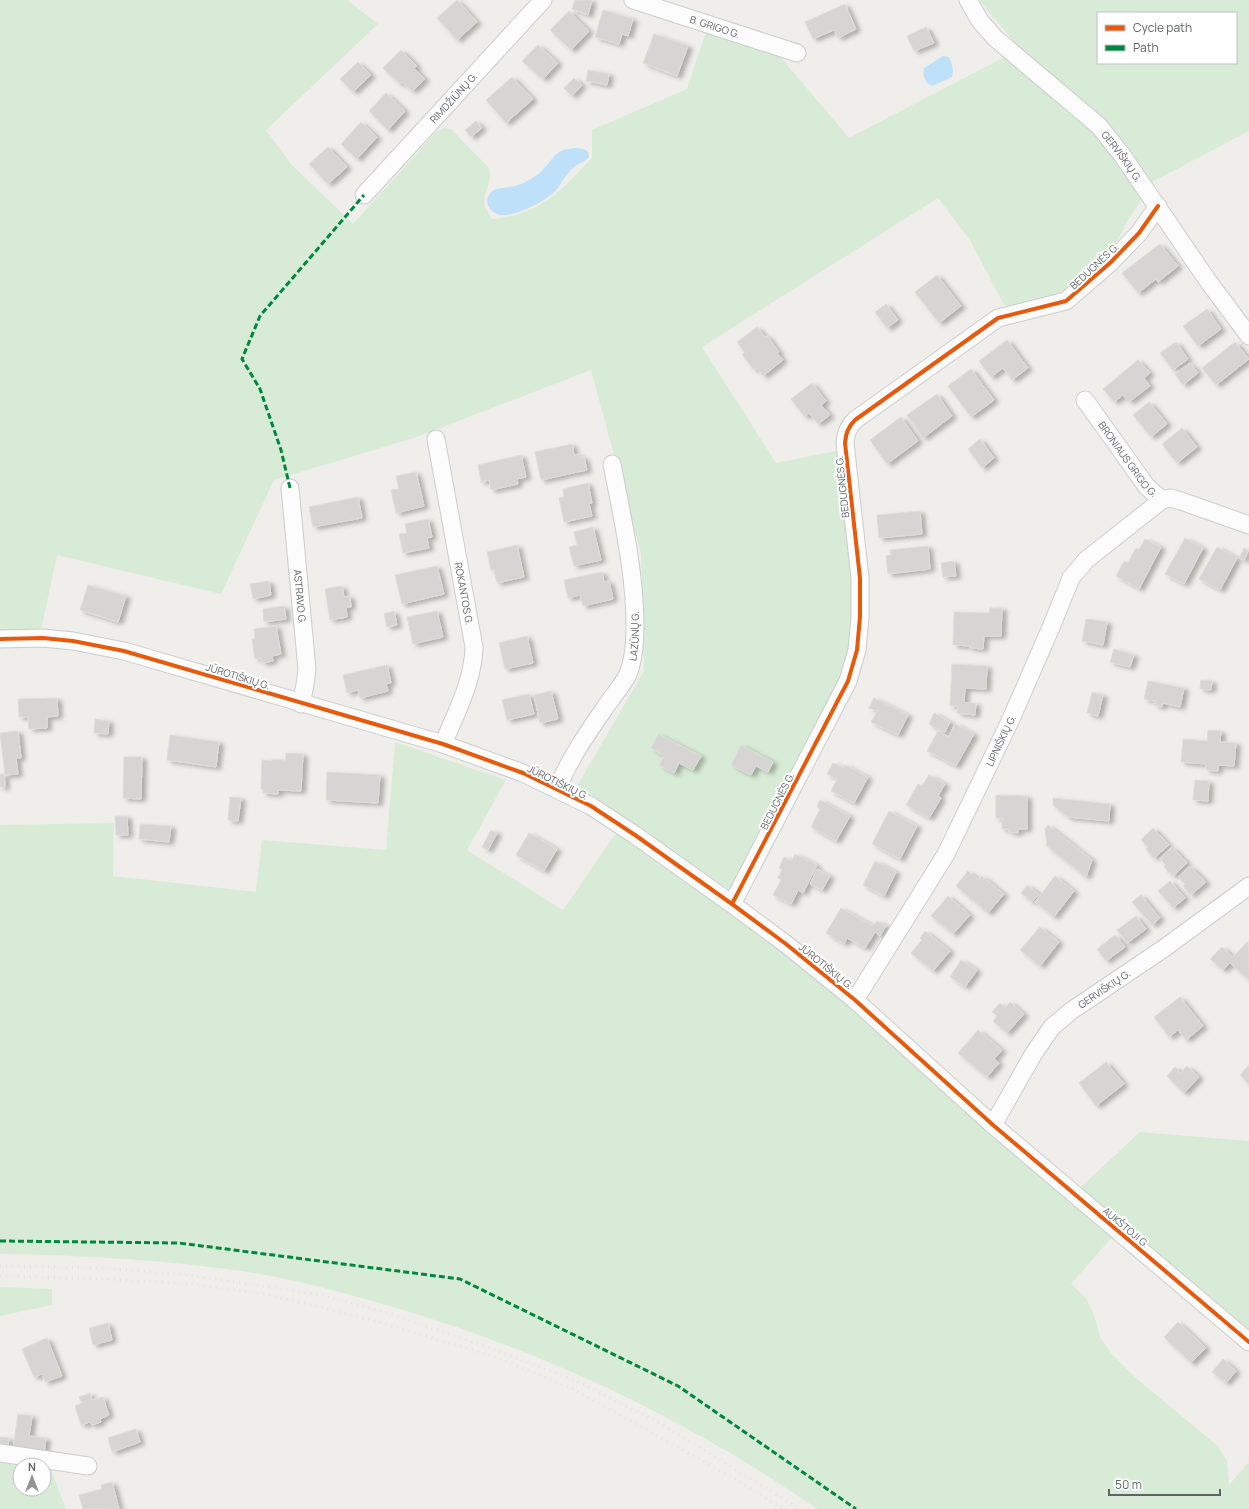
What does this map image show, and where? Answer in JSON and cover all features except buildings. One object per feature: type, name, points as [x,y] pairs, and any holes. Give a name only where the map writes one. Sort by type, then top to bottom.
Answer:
[{"type":"street","name":"RIMDŽIŪNŲ G.","points":[[364,194],[543,0]]},
{"type":"street","name":"B. GRIGO G.","points":[[633,0],[797,53]]},
{"type":"street","name":"GERVIŠKIŲ G.","points":[[968,0],[980,21],[995,38],[1099,126],[1122,154],[1208,281],[1249,336]]},
{"type":"street","name":"BEDUGNĖS G.","points":[[732,904],[848,681],[857,650],[860,617],[860,578],[845,443],[846,434],[850,426],[855,420],[998,318],[1066,301],[1110,263],[1139,233],[1158,206]]},
{"type":"street","name":"BRONIAUS GRIGO G.","points":[[1085,400],[1147,487],[1162,500],[1171,498],[1249,526]]},
{"type":"street","name":"ROKANTOS G.","points":[[436,439],[474,647],[473,663],[469,681],[443,744]]},
{"type":"street","name":"LAZŪNŲ G.","points":[[557,790],[565,771],[582,741],[628,674],[632,657],[634,608],[630,564],[612,464]]},
{"type":"street","name":"ASTRAVO G.","points":[[290,488],[307,670],[306,685],[301,704]]},
{"type":"street","name":"LIPNIŠKIŲ G.","points":[[855,1000],[946,854],[1011,719],[1071,578],[1086,560],[1162,500]]},
{"type":"street","name":"JŪROTIŠKIŲ G.","points":[[0,639],[43,638],[73,641],[124,651],[301,704],[443,744],[523,773],[591,806],[635,835],[786,944],[855,1000],[993,1125]]},
{"type":"street","name":"GERVIŠKIŲ G.","points":[[993,1125],[1034,1053],[1052,1027],[1071,1011],[1162,949],[1249,886]]},
{"type":"street","name":"AUKŠTOJI G.","points":[[993,1125],[1249,1342]]},
{"type":"street","points":[[0,1453],[88,1466]]},
{"type":"green space","points":[[0,0],[347,0],[378,24],[266,130],[291,164],[353,224],[437,131],[444,128],[451,129],[489,168],[490,178],[484,202],[485,207],[492,219],[509,217],[537,207],[559,191],[592,158],[592,130],[687,89],[706,32],[777,53],[849,138],[1020,49],[979,0],[1249,0],[1249,131],[1154,181],[1128,220],[1116,243],[1067,290],[1046,300],[1017,307],[1004,305],[970,240],[938,198],[702,347],[776,463],[836,451],[854,580],[856,614],[849,662],[730,890],[577,786],[644,671],[641,554],[591,370],[414,438],[274,480],[221,594],[57,555],[41,630],[0,632]]},
{"type":"green space","points":[[395,742],[506,780],[467,850],[563,910],[616,833],[743,921],[847,1004],[1114,1235],[1071,1284],[1086,1298],[1095,1318],[1100,1337],[1111,1353],[1138,1380],[1218,1446],[1227,1461],[1229,1485],[1249,1462],[1249,1509],[817,1509],[768,1476],[718,1446],[666,1417],[613,1391],[505,1344],[393,1307],[303,1283],[248,1272],[186,1264],[124,1259],[0,1254],[0,825],[114,823],[113,876],[256,892],[262,840],[386,850]]},
{"type":"green space","points":[[1140,1132],[1249,1141],[1249,1329],[1080,1188]]},
{"type":"green space","points":[[0,1287],[52,1289],[52,1305],[0,1316]]},
{"type":"green space","points":[[0,1458],[12,1459],[12,1497],[52,1497],[52,1472],[66,1509],[0,1509]]},
{"type":"water","points":[[943,56],[949,57],[953,71],[952,77],[932,86],[925,78],[923,73],[924,68]]},
{"type":"water","points":[[575,148],[584,149],[588,152],[589,157],[571,169],[557,189],[547,198],[526,209],[512,214],[500,215],[491,210],[487,202],[490,194],[494,190],[515,186],[527,181],[542,171],[559,152]]},
{"type":"railway","points":[[0,1266],[102,1268],[188,1275],[322,1295],[391,1314],[498,1351],[577,1381],[655,1420],[800,1509]]},
{"type":"railway","points":[[0,1276],[101,1279],[192,1284],[265,1294],[389,1325],[496,1357],[573,1389],[737,1480],[783,1509]]},
{"type":"marked path","points":[[290,488],[281,450],[260,389],[242,359],[260,316],[364,195]]},
{"type":"marked path","points":[[0,1241],[179,1243],[460,1279],[678,1386],[856,1509]]},
{"type":"cycle path","points":[[732,904],[848,681],[857,650],[860,617],[860,578],[845,443],[849,428],[855,420],[998,318],[1066,301],[1110,263],[1139,233],[1158,206]]},
{"type":"cycle path","points":[[0,639],[43,638],[73,641],[124,651],[443,744],[523,773],[591,806],[635,835],[732,904],[786,944],[855,1000],[993,1125],[1249,1342]]}]
